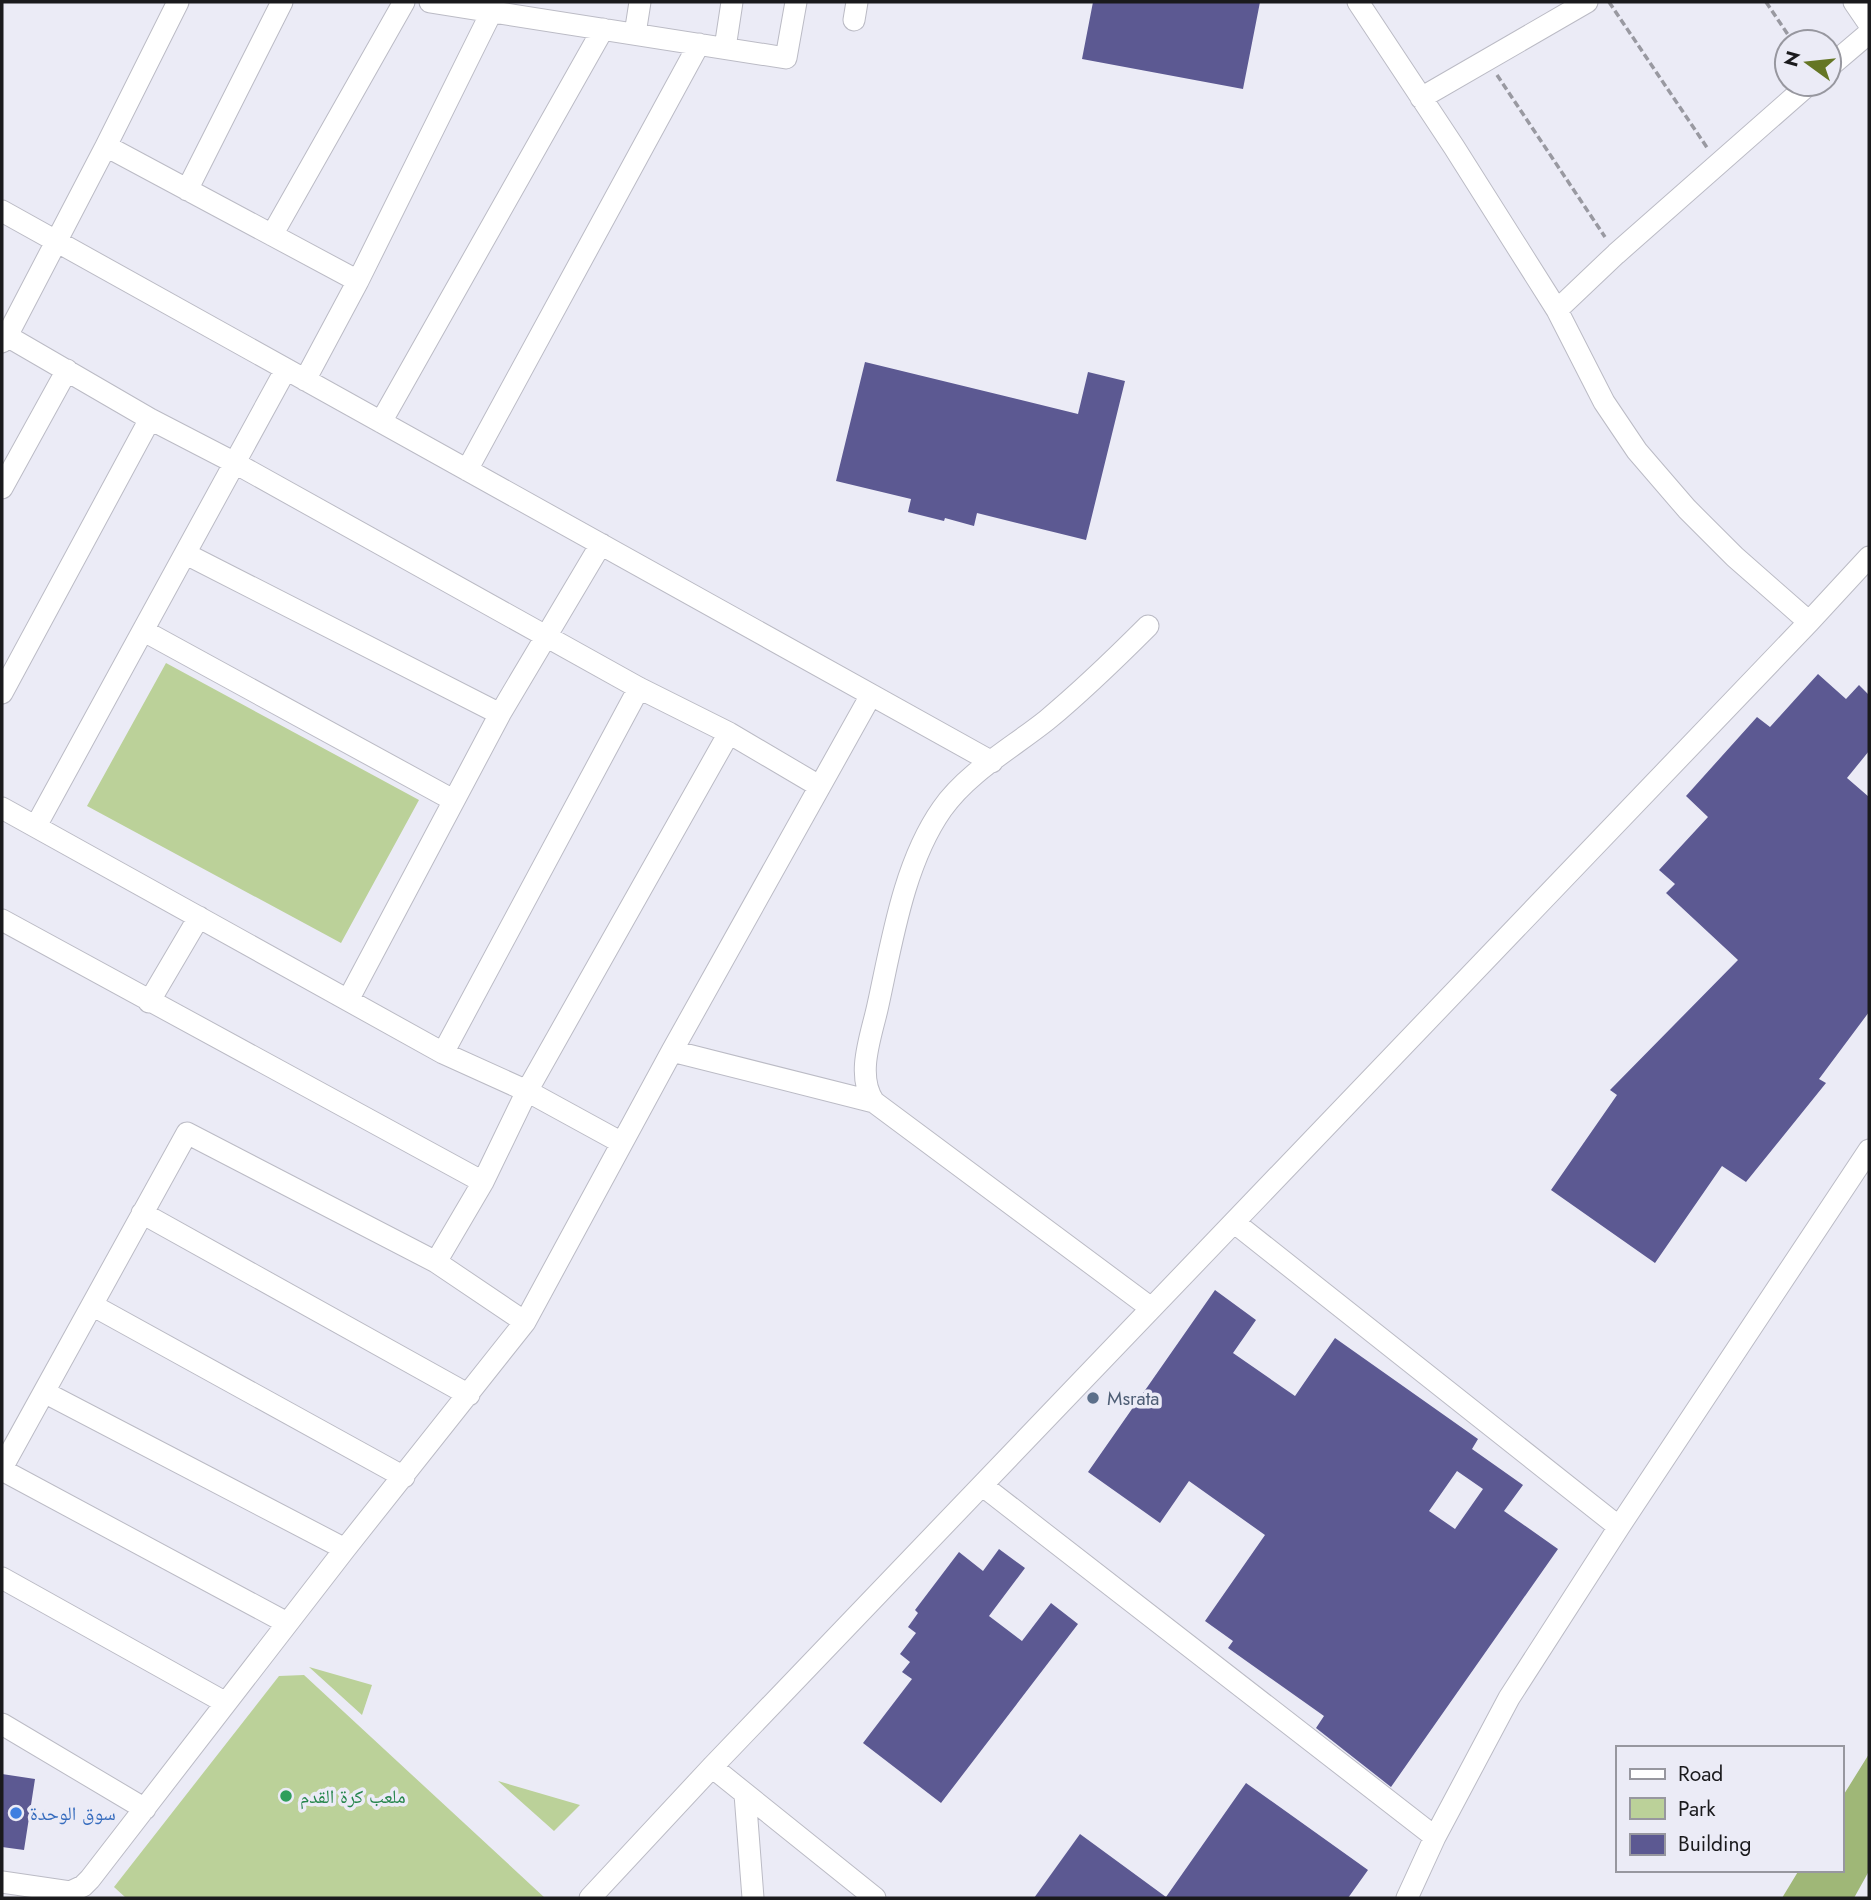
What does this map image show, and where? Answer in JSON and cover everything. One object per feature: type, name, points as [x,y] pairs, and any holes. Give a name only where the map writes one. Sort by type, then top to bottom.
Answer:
[{"type":"street","points":[[178,2],[57,242],[4,339],[67,370],[150,419],[235,463],[639,688],[729,733],[819,786]]},
{"type":"street","points":[[187,190],[282,2]]},
{"type":"street","points":[[272,235],[404,2]]},
{"type":"street","points":[[429,2],[471,5],[492,11],[553,11],[603,29],[786,58],[796,2]]},
{"type":"street","points":[[635,34],[640,2]]},
{"type":"street","points":[[725,48],[732,2]]},
{"type":"street","points":[[1358,2],[1557,310],[1604,402],[1637,451],[1687,509],[1735,557],[1810,622]]},
{"type":"street","points":[[1422,98],[1587,2]]},
{"type":"street","points":[[1854,2],[1869,24]]},
{"type":"street","points":[[305,380],[358,282],[492,11]]},
{"type":"street","points":[[381,422],[603,29]]},
{"type":"street","points":[[1843,55],[1869,33]]},
{"type":"street","points":[[467,470],[699,44]]},
{"type":"street","points":[[1557,310],[1616,254],[1793,98]]},
{"type":"street","points":[[106,146],[358,282]]},
{"type":"street","points":[[2,211],[992,762]]},
{"type":"street","points":[[36,826],[286,369]]},
{"type":"street","points":[[2,488],[67,370]]},
{"type":"street","points":[[2,693],[150,419]]},
{"type":"street","points":[[348,1000],[500,714],[601,544]]},
{"type":"street","points":[[186,554],[500,714]]},
{"type":"street","points":[[590,1898],[1150,1308],[1235,1223],[1867,563]]},
{"type":"street","points":[[1147,626],[1111,663],[1047,720],[957,791],[941,810],[921,847],[896,922],[870,1038],[865,1079],[867,1092],[874,1102],[1150,1308]]},
{"type":"street","points":[[144,631],[453,800]]},
{"type":"street","points":[[443,1053],[639,688]]},
{"type":"street","points":[[2,1882],[69,1892],[76,1891],[90,1879],[345,1549],[525,1322],[672,1051],[872,695]]},
{"type":"street","points":[[436,1262],[483,1182],[527,1091],[729,733]]},
{"type":"street","points":[[2,808],[443,1053],[527,1091],[622,1143]]},
{"type":"street","points":[[149,1002],[199,917]]},
{"type":"street","points":[[2,920],[483,1182]]},
{"type":"street","points":[[672,1051],[874,1102]]},
{"type":"street","points":[[288,1623],[2,1469],[187,1133],[436,1262],[525,1322]]},
{"type":"street","points":[[1407,1898],[1435,1837],[1509,1698],[1869,1150]]},
{"type":"street","points":[[142,1213],[469,1395]]},
{"type":"street","points":[[1235,1223],[1619,1527]]},
{"type":"street","points":[[92,1306],[404,1477]]},
{"type":"street","points":[[44,1392],[345,1549]]},
{"type":"street","points":[[983,1486],[1435,1837]]},
{"type":"street","points":[[2,1578],[226,1703]]},
{"type":"street","points":[[2,1724],[145,1809]]},
{"type":"street","points":[[712,1767],[875,1898]]},
{"type":"street","points":[[745,1794],[753,1898]]},
{"type":"path","points":[[1609,2],[1719,165]]},
{"type":"path","points":[[1766,2],[1784,28]]},
{"type":"path","points":[[1487,59],[1616,254]]},
{"type":"green space","points":[[166,663],[419,800],[341,943],[87,806]]},
{"type":"green space","points":[[309,1667],[372,1685],[362,1715]]},
{"type":"green space","points":[[304,1675],[545,1898],[126,1898],[114,1887],[279,1676]]},
{"type":"green space","points":[[1869,1754],[1869,1871],[1854,1898],[1782,1898],[1798,1872],[1843,1872],[1843,1796]]},
{"type":"green space","points":[[498,1781],[580,1805],[554,1831]]},
{"type":"building","points":[[1093,2],[1260,2],[1243,89],[1082,59]]},
{"type":"building","points":[[865,362],[1078,414],[1088,372],[1125,381],[1086,540],[977,513],[974,526],[945,518],[944,521],[908,512],[911,499],[836,481]]},
{"type":"building","points":[[1818,674],[1846,699],[1859,685],[1869,695],[1869,751],[1847,778],[1869,797],[1869,1012],[1819,1079],[1826,1083],[1746,1182],[1722,1166],[1655,1263],[1551,1190],[1617,1095],[1610,1090],[1738,960],[1666,893],[1675,884],[1659,870],[1708,817],[1686,796],[1757,717],[1770,727]]},
{"type":"building","points":[[1215,1290],[1256,1320],[1233,1353],[1295,1396],[1335,1338],[1478,1439],[1472,1449],[1523,1485],[1504,1511],[1558,1549],[1391,1787],[1316,1728],[1324,1716],[1228,1648],[1233,1641],[1205,1621],[1265,1535],[1189,1481],[1160,1523],[1088,1472]],"holes":[[[1457,1471],[1483,1489],[1455,1529],[1429,1511]]]},
{"type":"building","points":[[999,1549],[1025,1568],[989,1616],[1022,1641],[1051,1603],[1078,1624],[941,1803],[863,1743],[912,1679],[902,1672],[910,1662],[900,1654],[916,1633],[908,1627],[918,1613],[915,1610],[959,1552],[983,1571]]},
{"type":"building","name":"سوق الوحدة","points":[[2,1774],[35,1779],[24,1850],[2,1847]]},
{"type":"building","points":[[1246,1783],[1368,1870],[1348,1898],[1034,1898],[1080,1834],[1166,1897]]},
{"type":"place","name":"Msrata","points":[[1093,1398]]},
{"type":"place","name":"ملعب كرة القدم","points":[[286,1796]]},
{"type":"place","name":"سوق الوحدة","points":[[16,1813]]}]
